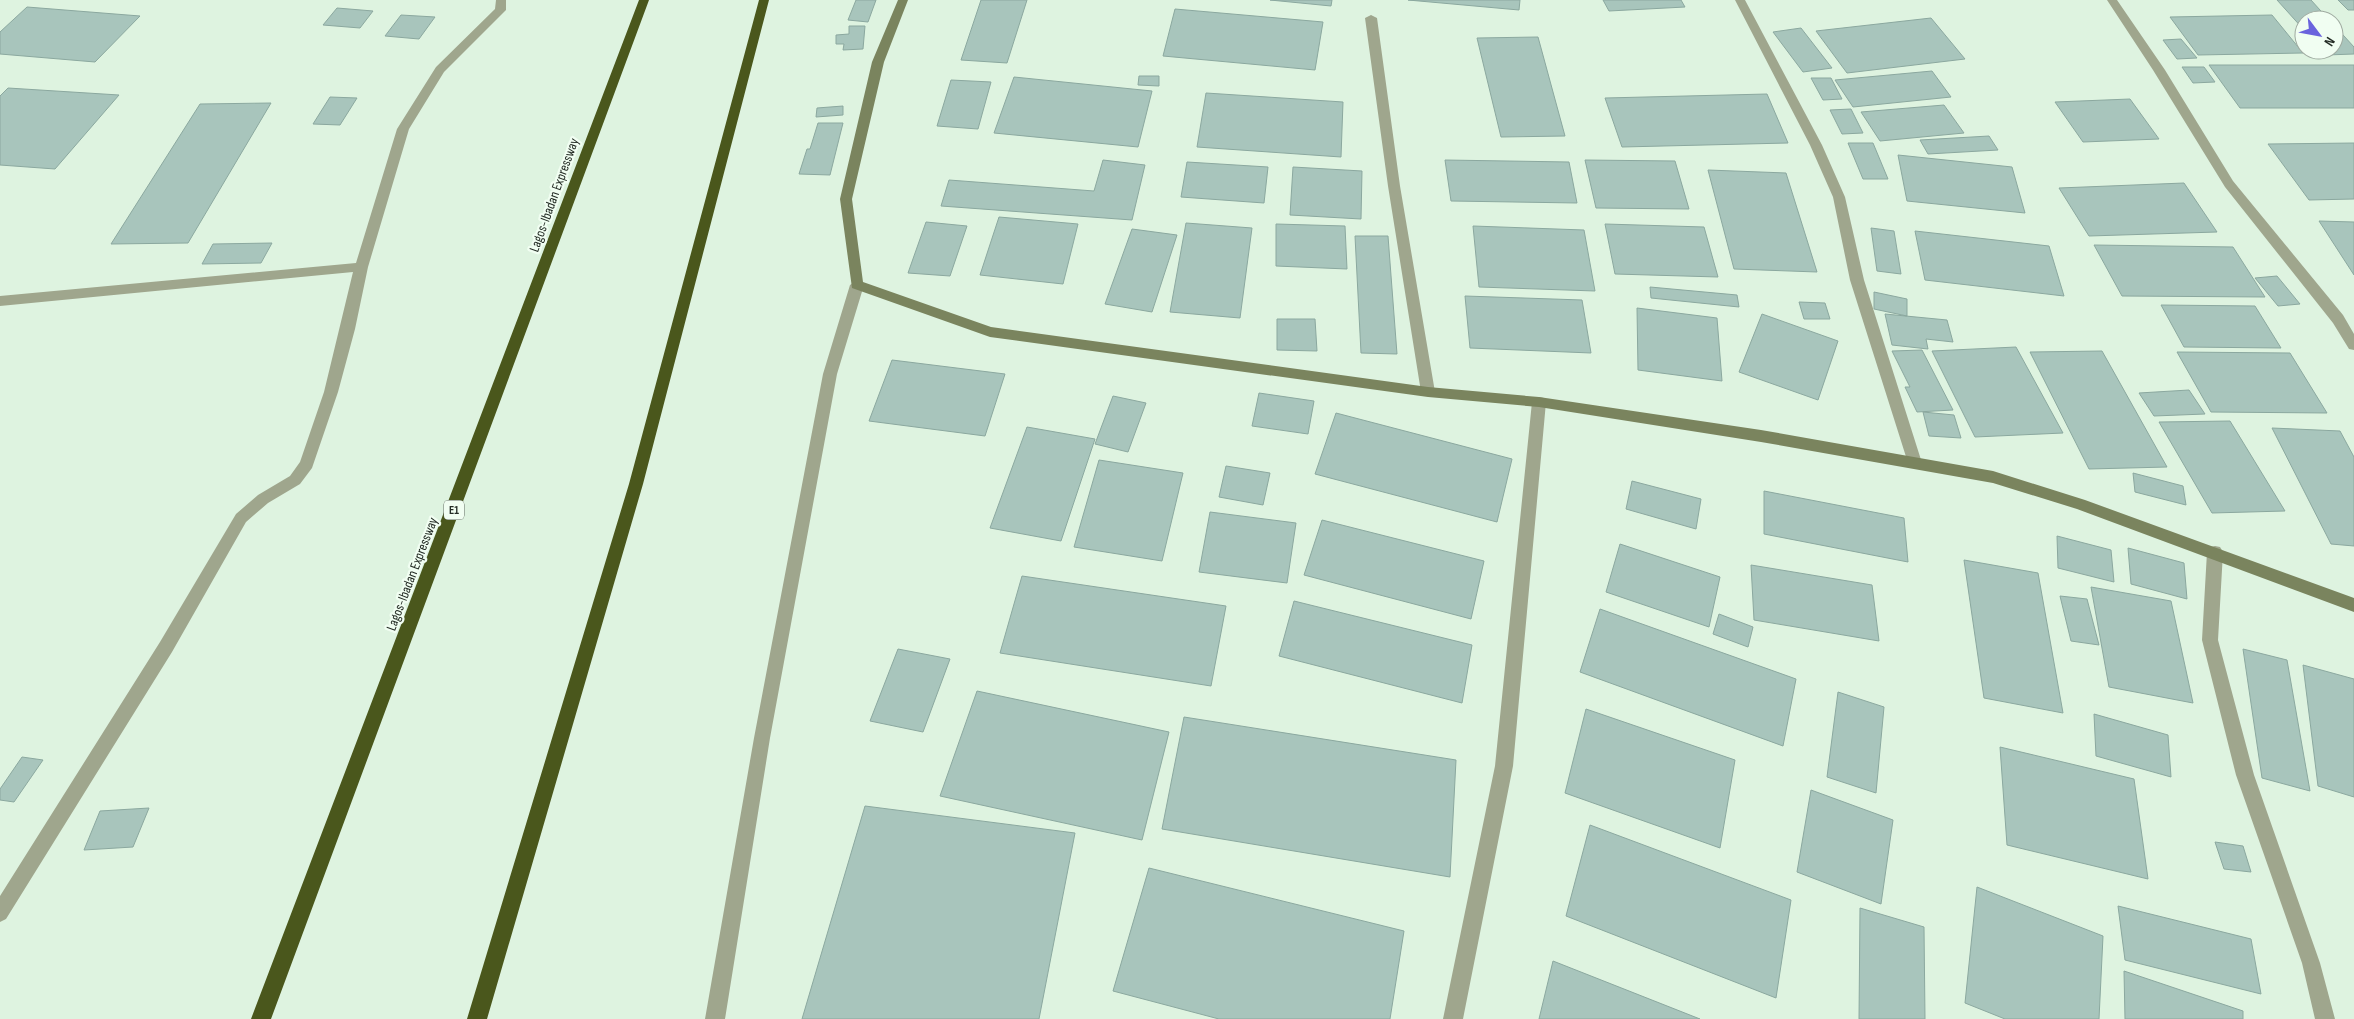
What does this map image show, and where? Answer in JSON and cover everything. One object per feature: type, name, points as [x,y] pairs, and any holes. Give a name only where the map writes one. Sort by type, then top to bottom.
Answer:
[{"type":"highway","name":"Lagos-Ibadan Expressway","points":[[261,1019],[644,0]]},
{"type":"highway","points":[[477,1019],[636,484],[764,0]]},
{"type":"street","points":[[0,913],[166,647],[241,518],[263,499],[295,480],[307,464],[331,392],[348,329],[361,267],[403,129],[440,70],[500,10],[501,0]]},
{"type":"street","points":[[715,1019],[762,738],[830,374],[857,285],[846,199],[878,62],[904,0]]},
{"type":"street","points":[[1740,0],[1816,145],[1838,197],[1857,280],[1915,463]]},
{"type":"street","points":[[2112,0],[2159,70],[2229,184],[2338,319],[2354,345]]},
{"type":"street","points":[[1371,18],[1394,186],[1428,392]]},
{"type":"street","points":[[0,301],[361,267]]},
{"type":"street","points":[[857,285],[990,332],[1428,392],[1539,402],[1761,436],[1993,477],[2080,504],[2215,552],[2354,605]]},
{"type":"street","points":[[2338,319],[2354,320]]},
{"type":"street","points":[[1453,1019],[1504,766],[1539,402]]},
{"type":"street","points":[[2215,552],[2210,640],[2245,775],[2311,963],[2325,1019]]},
{"type":"building","points":[[856,0],[876,0],[868,22],[848,20]]},
{"type":"building","points":[[981,0],[1027,0],[1007,63],[961,60]]},
{"type":"building","points":[[1270,0],[1332,0],[1331,6]]},
{"type":"building","points":[[1408,0],[1520,0],[1519,10]]},
{"type":"building","points":[[1603,0],[1681,0],[1685,7],[1609,11]]},
{"type":"building","points":[[2277,0],[2311,0],[2320,10],[2294,10],[2294,19]]},
{"type":"building","points":[[2338,0],[2354,0],[2354,10],[2348,10]]},
{"type":"building","points":[[27,7],[140,16],[95,62],[0,54],[0,32]]},
{"type":"building","points":[[337,8],[373,11],[360,28],[323,25]]},
{"type":"building","points":[[1175,9],[1323,22],[1315,70],[1163,56]]},
{"type":"building","points":[[401,15],[435,17],[419,39],[385,36]]},
{"type":"building","points":[[2272,15],[2294,42],[2294,53],[2198,55],[2170,17]]},
{"type":"building","points":[[1931,18],[1965,59],[1847,73],[1816,31]]},
{"type":"building","points":[[849,26],[865,26],[863,49],[843,50],[844,44],[836,44],[836,35],[849,34]]},
{"type":"building","points":[[1801,28],[1832,68],[1803,72],[1773,32]]},
{"type":"building","points":[[2344,36],[2354,47],[2354,54],[2344,54]]},
{"type":"building","points":[[1538,37],[1565,136],[1501,137],[1477,38]]},
{"type":"building","points":[[2181,39],[2197,58],[2177,59],[2163,40]]},
{"type":"building","points":[[2209,65],[2354,65],[2354,108],[2240,108]]},
{"type":"building","points":[[2182,67],[2204,67],[2215,82],[2193,83]]},
{"type":"building","points":[[1932,71],[1951,97],[1853,107],[1835,80]]},
{"type":"building","points":[[1139,76],[1159,76],[1159,86],[1138,85]]},
{"type":"building","points":[[1014,77],[1152,91],[1138,147],[994,133]]},
{"type":"building","points":[[1811,78],[1831,78],[1842,99],[1823,100]]},
{"type":"building","points":[[951,80],[991,82],[978,129],[937,126]]},
{"type":"building","points":[[8,88],[119,95],[55,169],[0,165],[0,96]]},
{"type":"building","points":[[1206,93],[1343,102],[1341,157],[1197,147]]},
{"type":"building","points":[[1767,94],[1788,143],[1622,147],[1605,98]]},
{"type":"building","points":[[330,97],[357,98],[340,125],[313,124]]},
{"type":"building","points":[[2130,99],[2159,139],[2083,142],[2055,102]]},
{"type":"building","points":[[271,103],[188,243],[111,244],[200,104]]},
{"type":"building","points":[[1944,105],[1964,133],[1880,141],[1861,112]]},
{"type":"building","points":[[843,106],[843,115],[816,117],[817,108]]},
{"type":"building","points":[[1851,109],[1863,133],[1842,134],[1830,110]]},
{"type":"building","points":[[818,123],[843,123],[830,175],[799,174],[807,149],[810,149]]},
{"type":"building","points":[[1989,136],[1998,150],[1928,154],[1920,140]]},
{"type":"building","points":[[1848,143],[1873,143],[1888,179],[1863,179]]},
{"type":"building","points":[[2354,143],[2354,199],[2309,200],[2268,144]]},
{"type":"building","points":[[1898,155],[2012,167],[2025,213],[1907,201]]},
{"type":"building","points":[[1103,160],[1145,165],[1132,220],[941,206],[949,180],[1094,191]]},
{"type":"building","points":[[1445,160],[1569,162],[1577,203],[1451,201]]},
{"type":"building","points":[[1585,160],[1675,161],[1689,209],[1596,208]]},
{"type":"building","points":[[1187,162],[1268,167],[1264,203],[1181,197]]},
{"type":"building","points":[[1293,167],[1362,171],[1361,219],[1290,215]]},
{"type":"building","points":[[1708,170],[1786,173],[1817,272],[1734,269]]},
{"type":"building","points":[[2184,183],[2217,232],[2089,236],[2059,188]]},
{"type":"building","points":[[999,217],[1078,224],[1063,284],[980,275]]},
{"type":"building","points":[[2319,221],[2354,222],[2354,275]]},
{"type":"building","points":[[926,222],[967,226],[950,276],[908,273]]},
{"type":"building","points":[[1186,223],[1252,228],[1240,318],[1170,312]]},
{"type":"building","points":[[1276,224],[1345,226],[1347,269],[1276,266]]},
{"type":"building","points":[[1605,224],[1704,227],[1718,277],[1615,274]]},
{"type":"building","points":[[1473,226],[1584,230],[1595,291],[1479,287]]},
{"type":"building","points":[[1871,228],[1894,231],[1901,274],[1877,271]]},
{"type":"building","points":[[1132,229],[1177,235],[1152,312],[1105,304]]},
{"type":"building","points":[[1915,231],[2049,246],[2064,296],[1925,280]]},
{"type":"building","points":[[1355,236],[1388,236],[1397,354],[1361,353]]},
{"type":"building","points":[[272,243],[261,263],[202,264],[213,244]]},
{"type":"building","points":[[2094,245],[2233,247],[2265,297],[2122,296]]},
{"type":"building","points":[[2277,276],[2300,304],[2278,306],[2255,278]]},
{"type":"building","points":[[1650,287],[1737,295],[1739,307],[1651,298]]},
{"type":"building","points":[[1874,292],[1907,299],[1907,316],[1874,309]]},
{"type":"building","points":[[1465,296],[1582,300],[1591,353],[1470,348]]},
{"type":"building","points":[[1799,302],[1825,303],[1830,319],[1804,319]]},
{"type":"building","points":[[2161,305],[2255,306],[2281,348],[2184,347]]},
{"type":"building","points":[[1637,308],[1717,318],[1722,381],[1638,370]]},
{"type":"building","points":[[1762,314],[1838,341],[1818,400],[1739,372]]},
{"type":"building","points":[[1885,314],[1947,320],[1953,342],[1926,339],[1928,349],[1892,345]]},
{"type":"building","points":[[1277,319],[1315,319],[1317,351],[1277,350]]},
{"type":"building","points":[[2016,347],[2063,433],[1975,437],[1932,351]]},
{"type":"building","points":[[1922,350],[1953,410],[1917,412],[1905,387],[1910,387],[1892,351]]},
{"type":"building","points":[[2102,351],[2167,467],[2089,469],[2030,352]]},
{"type":"building","points":[[2177,352],[2290,353],[2327,413],[2211,412]]},
{"type":"building","points":[[892,360],[1005,374],[985,436],[869,421]]},
{"type":"building","points":[[2189,390],[2205,414],[2154,416],[2139,393]]},
{"type":"building","points":[[1259,393],[1314,401],[1308,434],[1252,426]]},
{"type":"building","points":[[1113,396],[1146,403],[1128,452],[1095,444]]},
{"type":"building","points":[[1923,412],[1954,415],[1961,438],[1929,436]]},
{"type":"building","points":[[1336,413],[1512,459],[1497,522],[1315,474]]},
{"type":"building","points":[[2230,421],[2285,511],[2212,513],[2159,422]]},
{"type":"building","points":[[1027,427],[1095,439],[1061,541],[990,528]]},
{"type":"building","points":[[2272,428],[2340,431],[2354,457],[2354,546],[2331,544]]},
{"type":"building","points":[[1099,460],[1183,473],[1162,561],[1074,547]]},
{"type":"building","points":[[1226,466],[1270,473],[1263,505],[1219,497]]},
{"type":"building","points":[[2133,473],[2183,486],[2186,505],[2135,492]]},
{"type":"building","points":[[1632,481],[1701,499],[1696,529],[1626,509]]},
{"type":"building","points":[[1764,491],[1904,518],[1908,562],[1764,534]]},
{"type":"building","points":[[1210,512],[1296,523],[1287,583],[1199,572]]},
{"type":"building","points":[[1322,520],[1484,561],[1471,619],[1304,575]]},
{"type":"building","points":[[2057,536],[2111,550],[2114,582],[2058,568]]},
{"type":"building","points":[[1620,544],[1720,577],[1709,627],[1606,592]]},
{"type":"building","points":[[2128,548],[2184,563],[2187,599],[2131,584]]},
{"type":"building","points":[[1964,560],[2038,573],[2063,713],[1984,698]]},
{"type":"building","points":[[1751,565],[1872,585],[1879,641],[1754,620]]},
{"type":"building","points":[[1022,576],[1226,606],[1211,686],[1000,653]]},
{"type":"building","points":[[2091,587],[2171,601],[2193,703],[2109,687]]},
{"type":"building","points":[[2060,596],[2087,599],[2099,645],[2071,641]]},
{"type":"building","points":[[1294,601],[1472,645],[1462,703],[1279,656]]},
{"type":"building","points":[[1600,609],[1796,679],[1783,746],[1580,672]]},
{"type":"building","points":[[1719,614],[1753,627],[1748,647],[1713,634]]},
{"type":"building","points":[[898,649],[950,659],[923,732],[870,721]]},
{"type":"building","points":[[2243,649],[2287,660],[2310,791],[2262,778]]},
{"type":"building","points":[[2303,665],[2354,679],[2354,797],[2318,786]]},
{"type":"building","points":[[977,691],[1169,732],[1142,840],[940,796]]},
{"type":"building","points":[[1838,692],[1884,707],[1876,793],[1827,777]]},
{"type":"building","points":[[1586,709],[1735,760],[1720,848],[1565,793]]},
{"type":"building","points":[[2094,714],[2168,735],[2171,777],[2096,756]]},
{"type":"building","points":[[1184,717],[1456,760],[1450,877],[1162,829]]},
{"type":"building","points":[[2000,747],[2134,779],[2148,879],[2007,845]]},
{"type":"building","points":[[22,757],[43,760],[14,802],[0,800],[0,789]]},
{"type":"building","points":[[1811,790],[1893,820],[1881,904],[1797,872]]},
{"type":"building","points":[[865,806],[1075,833],[1039,1019],[802,1019]]},
{"type":"building","points":[[149,808],[133,847],[84,850],[100,811]]},
{"type":"building","points":[[1590,825],[1791,900],[1776,998],[1566,916]]},
{"type":"building","points":[[2215,842],[2243,846],[2251,872],[2224,869]]},
{"type":"building","points":[[1149,868],[1404,931],[1390,1019],[1219,1019],[1113,991]]},
{"type":"building","points":[[1977,887],[2103,936],[2099,1019],[2005,1019],[1965,1003]]},
{"type":"building","points":[[2118,906],[2251,939],[2261,994],[2125,960]]},
{"type":"building","points":[[1860,908],[1924,927],[1925,1019],[1859,1019]]},
{"type":"building","points":[[1553,961],[1700,1019],[1539,1019]]},
{"type":"building","points":[[2124,971],[2243,1011],[2243,1019],[2125,1019]]}]
